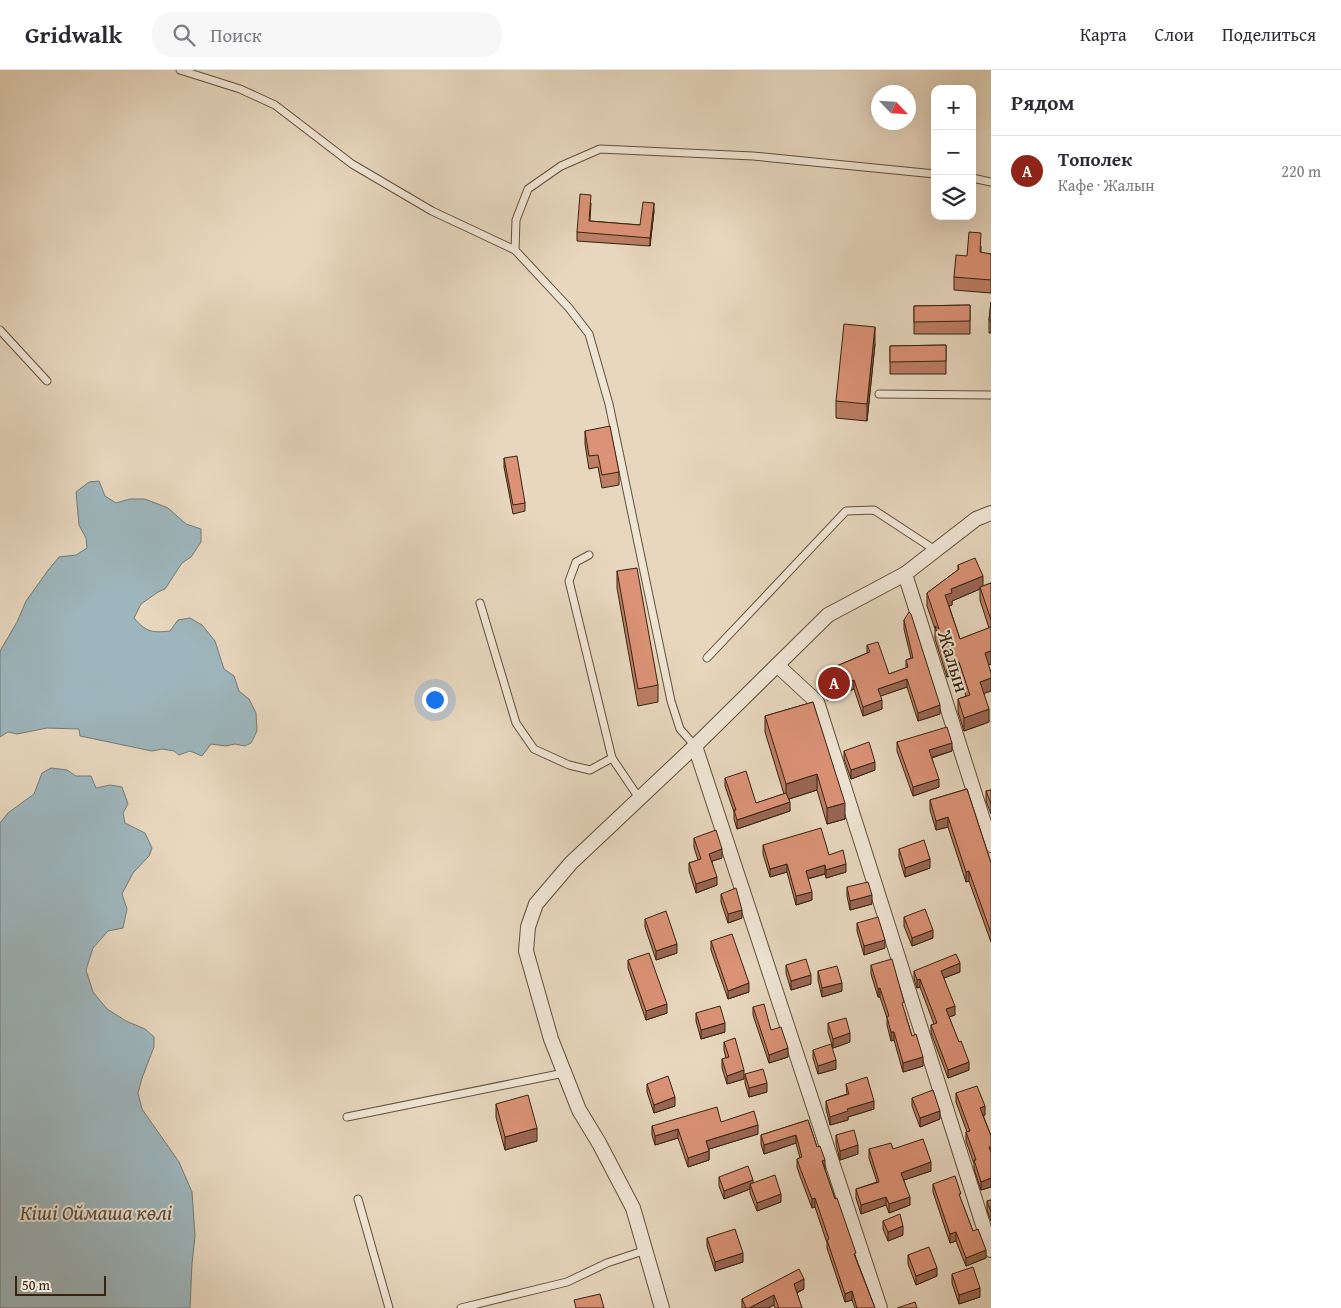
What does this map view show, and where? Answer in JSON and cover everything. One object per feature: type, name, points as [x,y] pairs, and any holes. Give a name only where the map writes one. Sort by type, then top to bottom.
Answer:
[{"type":"street","points":[[662,1308],[634,1208],[599,1142],[579,1110],[551,1039],[526,951],[528,927],[536,904],[565,870],[828,615],[905,574],[976,519],[991,513]]},
{"type":"street","name":"Жалын","points":[[905,574],[991,846]]},
{"type":"street","points":[[777,665],[817,702],[991,1250]]},
{"type":"street","points":[[695,746],[880,1308]]},
{"type":"lane","points":[[180,70],[240,89],[274,105],[352,164],[432,211],[515,250],[569,308],[589,334],[608,404],[671,701],[680,729],[695,746]]},
{"type":"lane","points":[[515,250],[516,220],[528,189],[561,166],[600,148],[754,156],[931,174]]},
{"type":"lane","points":[[976,179],[991,182]]},
{"type":"lane","points":[[0,330],[47,381]]},
{"type":"lane","points":[[879,394],[991,395]]},
{"type":"lane","points":[[707,658],[846,511],[874,510],[936,551]]},
{"type":"lane","points":[[589,555],[576,562],[569,581],[612,758],[639,798]]},
{"type":"lane","points":[[480,603],[516,722],[534,749],[569,765],[590,770],[612,758]]},
{"type":"lane","points":[[347,1117],[564,1073]]},
{"type":"lane","points":[[358,1199],[389,1308]]},
{"type":"lane","points":[[461,1308],[567,1282],[607,1263],[647,1250]]},
{"type":"water","points":[[99,481],[105,496],[116,503],[130,499],[145,499],[168,508],[186,524],[201,529],[201,542],[191,557],[182,563],[165,589],[141,604],[134,618],[146,629],[158,632],[170,631],[178,620],[190,618],[202,625],[215,641],[224,669],[234,676],[239,691],[249,699],[256,713],[257,731],[251,743],[245,746],[211,744],[202,756],[190,751],[179,755],[174,751],[162,749],[152,751],[80,736],[79,729],[47,728],[17,734],[8,732],[0,737],[0,651],[17,622],[26,601],[59,557],[76,555],[87,548],[86,538],[79,525],[76,492],[89,482]]},
{"type":"water","name":"Кіші Оймаша көлi","points":[[51,768],[67,770],[76,776],[91,776],[96,788],[110,785],[122,787],[128,804],[123,813],[125,823],[145,833],[152,848],[149,856],[133,873],[122,894],[127,909],[123,928],[108,931],[93,948],[86,970],[93,992],[107,1009],[126,1021],[145,1029],[154,1037],[154,1047],[138,1093],[142,1109],[179,1162],[192,1192],[195,1236],[190,1308],[0,1308],[0,823],[8,813],[34,794],[42,773]]},
{"type":"building","points":[[580,194],[591,195],[589,221],[640,225],[643,202],[654,203],[650,238],[577,232]]},
{"type":"building","points":[[969,232],[981,233],[980,252],[991,254],[991,280],[954,277],[956,255],[967,256]]},
{"type":"building","points":[[991,302],[991,320],[989,320]]},
{"type":"building","points":[[970,305],[970,321],[914,322],[914,306]]},
{"type":"building","points":[[844,324],[875,327],[867,404],[836,401]]},
{"type":"building","points":[[946,345],[946,361],[890,362],[890,346]]},
{"type":"building","points":[[610,426],[619,472],[602,475],[598,455],[589,456],[585,431]]},
{"type":"building","points":[[517,456],[525,503],[513,505],[504,458]]},
{"type":"building","points":[[975,558],[983,576],[951,589],[952,593],[945,595],[960,639],[991,627],[991,651],[985,653],[991,678],[980,682],[989,709],[964,718],[958,699],[970,695],[959,662],[951,665],[951,663],[947,664],[935,626],[939,629],[927,593],[959,569],[958,565]]},
{"type":"building","points":[[637,568],[658,685],[638,689],[617,571]]},
{"type":"building","points":[[991,583],[991,620],[980,587]]},
{"type":"building","points":[[909,612],[940,705],[918,713],[907,679],[878,689],[882,700],[863,707],[854,680],[827,692],[820,673],[870,652],[867,645],[878,642],[889,674],[908,667],[906,660],[913,658],[904,620]]},
{"type":"building","points":[[813,702],[845,803],[827,808],[817,774],[786,784],[765,716]]},
{"type":"building","points":[[947,727],[952,743],[929,750],[939,779],[913,787],[897,742]]},
{"type":"building","points":[[869,742],[875,762],[851,770],[844,751]]},
{"type":"building","points":[[746,771],[756,803],[786,793],[790,802],[737,820],[734,810],[736,810],[725,778]]},
{"type":"building","points":[[967,789],[991,863],[991,933],[969,871],[966,872],[948,817],[936,821],[930,800]]},
{"type":"building","points":[[991,790],[991,804],[986,791]]},
{"type":"building","points":[[821,828],[829,855],[843,850],[846,864],[826,870],[825,865],[806,871],[812,892],[796,896],[787,864],[770,869],[763,845]]},
{"type":"building","points":[[716,830],[722,849],[709,854],[717,877],[696,884],[689,863],[701,859],[694,838]]},
{"type":"building","points":[[924,840],[930,859],[905,868],[899,849]]},
{"type":"building","points":[[868,882],[872,895],[850,901],[847,887]]},
{"type":"building","points":[[736,888],[742,910],[728,914],[721,894]]},
{"type":"building","points":[[925,909],[933,930],[912,938],[904,917]]},
{"type":"building","points":[[666,911],[677,944],[656,951],[645,919]]},
{"type":"building","points":[[878,917],[885,940],[864,946],[857,923]]},
{"type":"building","points":[[732,934],[749,983],[728,991],[711,941]]},
{"type":"building","points":[[649,953],[667,1004],[646,1011],[628,960]]},
{"type":"building","points":[[956,954],[960,963],[941,971],[955,1006],[946,1009],[969,1062],[948,1070],[931,1025],[937,1023],[920,979],[917,980],[914,971]]},
{"type":"building","points":[[806,959],[811,975],[791,981],[786,965]]},
{"type":"building","points":[[892,959],[912,1036],[916,1034],[923,1057],[903,1063],[894,1032],[891,1032],[887,1017],[889,1016],[871,965]]},
{"type":"building","points":[[837,966],[842,983],[822,988],[818,971]]},
{"type":"building","points":[[764,1004],[771,1030],[781,1027],[788,1048],[769,1055],[753,1007]]},
{"type":"building","points":[[720,1006],[725,1023],[701,1030],[696,1013]]},
{"type":"building","points":[[846,1018],[850,1033],[833,1039],[828,1023]]},
{"type":"building","points":[[735,1038],[744,1070],[727,1076],[722,1059],[729,1057],[724,1042]]},
{"type":"building","points":[[831,1044],[836,1060],[818,1066],[813,1050]]},
{"type":"building","points":[[763,1069],[767,1083],[749,1088],[745,1074]]},
{"type":"building","points":[[668,1076],[675,1097],[654,1105],[647,1084]]},
{"type":"building","points":[[867,1077],[874,1101],[847,1109],[848,1111],[830,1117],[826,1101],[849,1094],[846,1084]]},
{"type":"building","points":[[977,1086],[985,1106],[980,1108],[991,1136],[991,1147],[989,1147],[991,1152],[991,1178],[981,1182],[974,1160],[976,1160],[966,1132],[970,1131],[956,1093]]},
{"type":"building","points":[[933,1090],[940,1111],[920,1118],[912,1098]]},
{"type":"building","points":[[528,1095],[537,1128],[505,1137],[496,1104]]},
{"type":"building","points":[[717,1107],[721,1122],[754,1111],[758,1125],[706,1141],[709,1151],[688,1158],[678,1129],[655,1136],[652,1126]]},
{"type":"building","points":[[808,1120],[817,1147],[820,1146],[825,1160],[822,1161],[835,1199],[837,1198],[856,1253],[854,1254],[875,1308],[857,1308],[852,1291],[845,1294],[815,1198],[812,1199],[797,1159],[802,1157],[796,1135],[764,1145],[761,1135]]},
{"type":"building","points":[[854,1130],[858,1145],[840,1151],[836,1135]]},
{"type":"building","points":[[923,1139],[931,1162],[901,1173],[910,1197],[889,1204],[886,1197],[861,1205],[856,1189],[879,1182],[869,1149],[891,1143],[893,1149]]},
{"type":"building","points":[[748,1166],[753,1180],[724,1191],[719,1177]]},
{"type":"building","points":[[775,1175],[781,1194],[757,1203],[750,1184]]},
{"type":"building","points":[[955,1176],[961,1194],[959,1194],[973,1231],[978,1229],[986,1250],[966,1258],[956,1232],[950,1234],[933,1184]]},
{"type":"building","points":[[991,1200],[991,1212],[987,1201]]},
{"type":"building","points":[[900,1214],[903,1226],[888,1232],[883,1221]]},
{"type":"building","points":[[735,1229],[743,1253],[715,1262],[707,1238]]},
{"type":"building","points":[[929,1247],[937,1268],[916,1276],[908,1255]]},
{"type":"building","points":[[973,1267],[980,1288],[959,1295],[952,1274]]},
{"type":"building","points":[[799,1269],[804,1279],[794,1284],[802,1308],[779,1308],[774,1295],[746,1308],[742,1299]]},
{"type":"building","points":[[600,1294],[604,1308],[576,1308],[574,1300]]},
{"type":"building","points":[[915,1302],[917,1308],[897,1308]]},
{"type":"place","name":"Тополек","points":[[834,683]]}]
